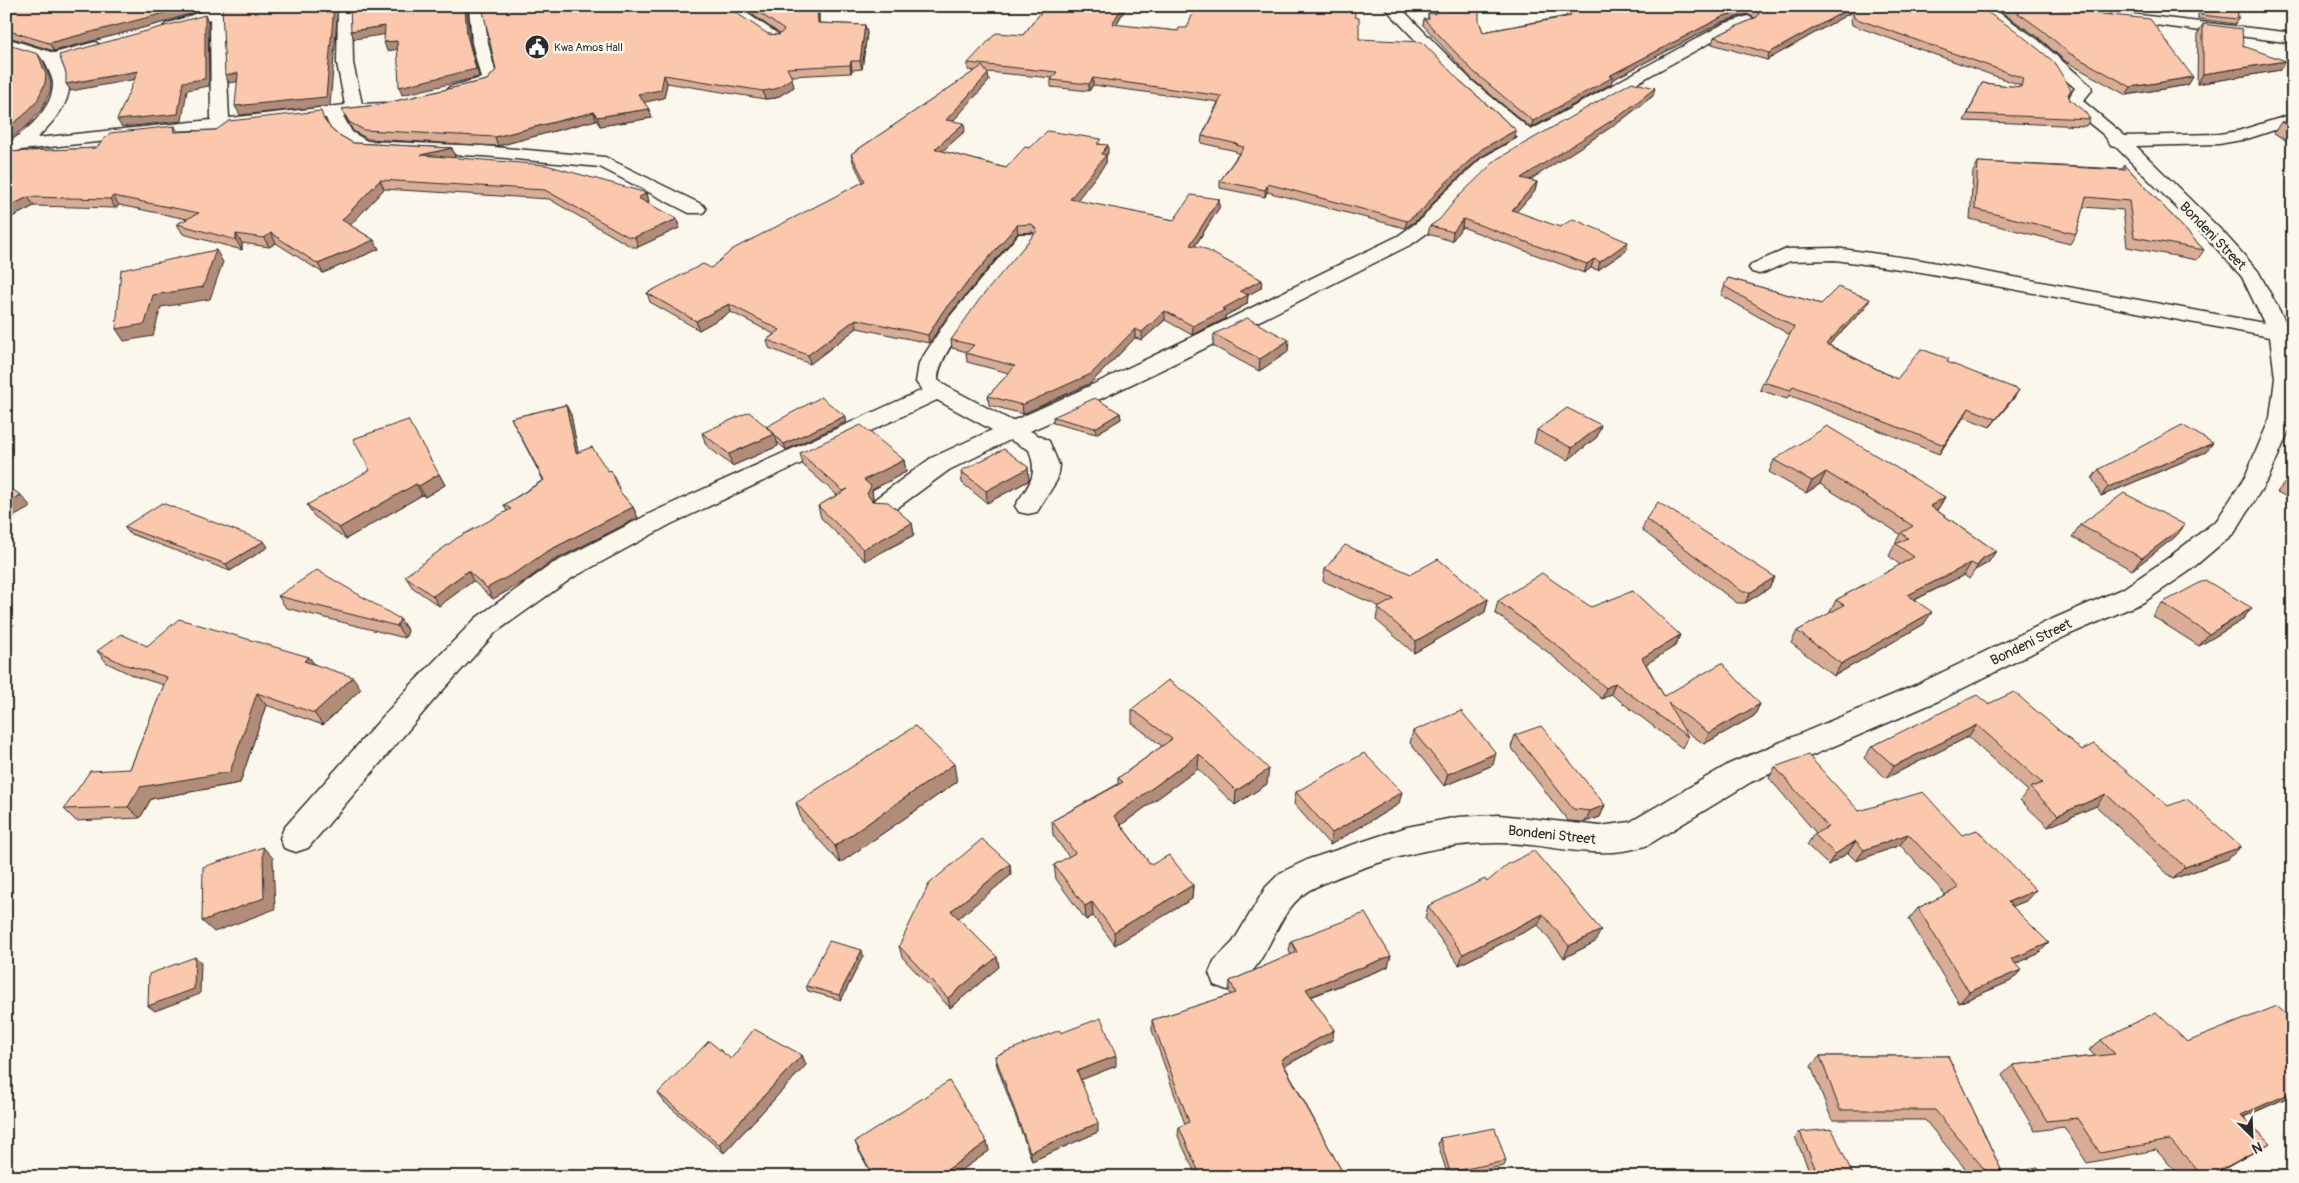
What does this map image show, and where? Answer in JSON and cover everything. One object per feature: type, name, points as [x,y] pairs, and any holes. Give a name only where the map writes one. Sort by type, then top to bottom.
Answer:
[{"type":"street","points":[[153,32],[217,13],[233,6]]},
{"type":"street","points":[[344,6],[345,63],[354,108]]},
{"type":"street","points":[[438,95],[483,84],[489,79],[478,29],[476,6]]},
{"type":"street","points":[[726,6],[776,38]]},
{"type":"street","points":[[1390,6],[1465,83],[1529,138]]},
{"type":"street","name":"Bondeni Street","points":[[1227,973],[1246,953],[1278,898],[1292,882],[1321,869],[1407,841],[1458,831],[1499,829],[1600,840],[1636,835],[1740,773],[1927,694],[2058,628],[2134,594],[2178,564],[2226,526],[2256,477],[2282,418],[2286,378],[2280,332],[2251,275],[2216,236],[2117,141],[2110,132],[2074,102],[2074,98],[2084,90],[2083,86],[2049,55],[1996,17],[1974,6]]},
{"type":"street","points":[[217,13],[218,53],[222,73],[220,124]]},
{"type":"street","points":[[2097,14],[2293,38]]},
{"type":"street","points":[[884,504],[940,464],[968,448],[1110,387],[1220,330],[1405,240],[1430,222],[1446,202],[1488,162],[1728,27],[1748,20]]},
{"type":"street","points":[[6,43],[53,58],[108,44]]},
{"type":"street","points":[[13,148],[34,134],[58,99],[61,84],[53,67],[53,58]]},
{"type":"street","points":[[13,148],[354,108],[394,105]]},
{"type":"street","points":[[332,111],[339,128],[346,136],[364,146],[483,151],[605,162],[696,209]]},
{"type":"street","points":[[2117,141],[2215,140],[2244,135],[2274,123],[2293,119]]},
{"type":"street","points":[[1026,238],[954,326],[930,363],[927,382],[938,391],[1040,446],[1047,465],[1044,480],[1028,506]]},
{"type":"street","points":[[1759,268],[1787,255],[1834,254],[1921,266],[2280,332]]},
{"type":"street","points":[[296,838],[422,693],[486,626],[562,571],[662,518],[938,391]]},
{"type":"building","points":[[6,6],[184,6],[161,14],[49,43],[6,30]]},
{"type":"building","points":[[334,6],[326,97],[235,106],[238,73],[225,75],[222,7]]},
{"type":"building","points":[[350,6],[465,6],[467,35],[476,69],[399,87],[397,41],[384,42],[385,26],[351,31]]},
{"type":"building","points":[[482,6],[726,6],[768,34],[779,35],[784,30],[750,6],[817,6],[818,23],[865,25],[860,61],[851,61],[850,65],[787,68],[792,78],[775,89],[763,91],[664,75],[661,90],[638,94],[649,109],[597,117],[594,112],[495,137],[364,130],[349,122],[342,109],[378,105],[487,80],[496,70]]},
{"type":"building","points":[[1046,6],[1123,6],[1112,24],[1178,31],[1179,28],[1187,28],[1196,6],[1354,6],[1355,17],[1359,18],[1359,39],[1422,42],[1459,80],[1516,130],[1482,149],[1439,189],[1423,209],[1407,221],[1268,184],[1265,190],[1220,181],[1244,147],[1202,136],[1222,96],[1093,78],[1089,84],[1051,80],[1057,72],[968,63],[996,33],[1023,35]]},
{"type":"building","points":[[1567,6],[1977,6],[2015,30],[2054,62],[2071,90],[2068,94],[2070,100],[2085,112],[2090,119],[1968,114],[1982,83],[2021,87],[2023,78],[1854,18],[1852,7],[1769,53],[1714,37],[1757,17],[1759,13],[1750,8],[1724,16],[1609,76],[1613,77],[1533,121],[1474,72],[1424,19],[1429,19],[1428,13],[1435,14],[1435,9],[1479,11],[1479,21],[1483,32],[1571,16]]},
{"type":"building","points":[[2008,6],[2150,19],[2193,77],[2131,87],[2069,53],[2042,30]]},
{"type":"building","points":[[2201,6],[2237,6],[2238,19],[2201,15]]},
{"type":"building","points":[[205,15],[205,79],[183,82],[178,114],[117,120],[138,71],[66,84],[66,73],[59,55]]},
{"type":"building","points":[[2203,24],[2242,29],[2243,46],[2286,61],[2203,74]]},
{"type":"building","points":[[6,44],[38,54],[46,75],[45,83],[37,101],[23,116],[6,129]]},
{"type":"building","points":[[982,66],[988,74],[946,120],[964,123],[935,149],[1006,168],[1025,147],[1030,148],[1047,131],[1101,139],[1097,144],[1108,145],[1101,154],[1106,155],[1070,199],[1174,220],[1191,195],[1219,199],[1190,245],[1201,247],[1262,280],[1240,291],[1248,295],[1222,309],[1225,310],[1193,326],[1165,311],[1142,332],[1135,329],[1091,374],[1022,405],[988,396],[1015,366],[966,353],[974,345],[951,340],[979,300],[1037,231],[1032,224],[1017,225],[943,311],[928,335],[856,319],[808,355],[767,340],[780,330],[729,304],[696,321],[647,293],[703,264],[711,268],[733,249],[865,181],[851,154]]},
{"type":"building","points":[[1632,82],[1655,88],[1622,114],[1521,178],[1537,182],[1512,210],[1560,227],[1573,219],[1628,242],[1600,262],[1594,259],[1587,264],[1463,219],[1453,232],[1430,226],[1440,219],[1456,199],[1497,159]]},
{"type":"building","points":[[321,111],[324,120],[334,132],[353,143],[452,148],[421,155],[546,165],[647,193],[638,198],[677,219],[635,237],[629,237],[545,190],[380,180],[342,220],[374,240],[318,264],[271,233],[264,238],[236,234],[236,240],[177,224],[199,213],[113,196],[110,199],[28,197],[6,208],[6,152],[96,148],[110,133],[175,126],[174,132],[216,130],[229,121]]},
{"type":"building","points":[[2281,122],[2293,122],[2293,130]]},
{"type":"building","points":[[1978,162],[2125,170],[2125,165],[2204,250],[2134,237],[2129,201],[2086,197],[2076,234],[1975,209]]},
{"type":"building","points":[[216,250],[203,287],[153,295],[145,324],[116,329],[121,270]]},
{"type":"building","points":[[1728,278],[1821,304],[1838,287],[1870,299],[1826,344],[1897,379],[1921,349],[1949,359],[1947,362],[2019,390],[1996,419],[1969,408],[1944,445],[1793,386],[1791,390],[1763,382],[1794,327],[1724,286]]},
{"type":"building","points":[[1247,318],[1289,340],[1260,359],[1214,334]]},
{"type":"building","points":[[821,397],[845,416],[784,444],[766,427]]},
{"type":"building","points":[[1095,398],[1120,413],[1095,428],[1053,417]]},
{"type":"building","points":[[566,405],[576,453],[592,447],[608,471],[611,470],[621,493],[633,507],[546,552],[520,570],[487,588],[468,571],[433,596],[405,576],[457,538],[511,509],[504,505],[544,480],[511,418]]},
{"type":"building","points":[[1567,408],[1601,425],[1572,448],[1537,430]]},
{"type":"building","points":[[749,412],[775,434],[729,454],[702,433]]},
{"type":"building","points":[[408,420],[439,474],[419,486],[416,484],[339,528],[307,505],[370,470],[353,439]]},
{"type":"building","points":[[861,425],[904,460],[864,480],[871,486],[867,494],[872,501],[888,502],[912,523],[863,549],[818,506],[848,489],[843,491],[800,453]]},
{"type":"building","points":[[2182,425],[2213,443],[2108,487],[2099,469]]},
{"type":"building","points":[[1827,426],[1945,497],[1930,506],[1996,551],[1983,558],[1977,566],[1971,563],[1908,595],[1932,612],[1841,664],[1797,631],[1844,605],[1836,600],[1914,557],[1896,544],[1908,538],[1901,533],[1913,526],[1826,472],[1812,481],[1774,460]]},
{"type":"building","points":[[1004,449],[1028,467],[1027,469],[986,491],[961,471]]},
{"type":"building","points":[[2293,475],[2293,483],[2287,480]]},
{"type":"building","points":[[6,486],[21,495],[6,503]]},
{"type":"building","points":[[2124,493],[2185,525],[2142,558],[2080,525]]},
{"type":"building","points":[[1658,502],[1775,577],[1751,592],[1743,592],[1646,519]]},
{"type":"building","points":[[162,503],[264,541],[226,564],[124,527]]},
{"type":"building","points":[[1345,545],[1411,574],[1438,559],[1488,599],[1416,641],[1378,608],[1394,599],[1325,569]]},
{"type":"building","points":[[317,570],[400,619],[397,626],[278,596]]},
{"type":"building","points":[[1542,573],[1591,607],[1633,591],[1680,635],[1642,658],[1664,696],[1722,663],[1760,704],[1709,733],[1668,703],[1688,737],[1615,683],[1606,688],[1553,642],[1498,601]]},
{"type":"building","points":[[2205,580],[2252,608],[2209,634],[2162,603]]},
{"type":"building","points":[[179,619],[309,657],[304,661],[353,677],[314,713],[257,693],[230,772],[140,787],[128,807],[64,809],[90,771],[130,769],[167,677],[123,664],[97,651],[121,634],[147,646]]},
{"type":"building","points":[[1168,680],[1201,704],[1269,769],[1236,791],[1199,754],[1114,816],[1151,865],[1169,855],[1193,885],[1114,932],[1092,902],[1085,906],[1054,865],[1075,853],[1052,821],[1123,782],[1118,778],[1172,739],[1132,709]]},
{"type":"building","points":[[2014,692],[2082,750],[2094,744],[2168,806],[2187,799],[2241,847],[2185,867],[2106,794],[2058,815],[2030,788],[2042,783],[1977,725],[1894,766],[1872,746],[1977,695],[1988,704]]},
{"type":"building","points":[[1461,711],[1496,753],[1448,774],[1413,731]]},
{"type":"building","points":[[915,726],[954,764],[835,846],[796,803]]},
{"type":"building","points":[[1541,726],[1605,805],[1590,811],[1573,809],[1515,735]]},
{"type":"building","points":[[1364,753],[1402,792],[1332,833],[1296,792]]},
{"type":"building","points":[[1808,755],[1859,811],[1923,792],[1962,835],[1977,830],[2036,890],[2008,902],[2049,943],[2011,959],[2021,970],[1969,992],[1918,908],[1959,888],[1908,834],[1864,850],[1856,841],[1835,854],[1814,834],[1828,827],[1775,767]]},
{"type":"building","points":[[982,839],[1010,864],[951,911],[997,957],[948,998],[899,946],[929,884]]},
{"type":"building","points":[[263,847],[264,898],[202,921],[203,867]]},
{"type":"building","points":[[1534,851],[1601,930],[1569,946],[1543,914],[1463,954],[1428,906],[1485,879],[1487,882],[1508,864]]},
{"type":"building","points":[[1365,913],[1391,956],[1306,989],[1334,1030],[1281,1060],[1345,1177],[1201,1177],[1179,1127],[1189,1122],[1152,1020],[1236,993],[1230,981],[1297,952],[1291,941]]},
{"type":"building","points":[[829,941],[862,950],[839,995],[806,986]]},
{"type":"building","points":[[195,957],[194,989],[148,1006],[149,974]]},
{"type":"building","points":[[2277,1006],[2293,1021],[2293,1092],[2241,1115],[2270,1143],[2208,1177],[2204,1177],[2170,1140],[2100,1153],[2077,1118],[2047,1121],[2013,1065],[2115,1054],[2101,1040],[2156,1012],[2187,1042]]},
{"type":"building","points":[[1101,1018],[1116,1056],[1077,1071],[1098,1123],[1030,1152],[995,1056],[1060,1030],[1061,1033]]},
{"type":"building","points":[[754,1029],[802,1055],[719,1144],[658,1093],[709,1041],[731,1059]]},
{"type":"building","points":[[1820,1056],[1948,1056],[2003,1174],[2038,1168],[2043,1177],[1989,1177],[1935,1110],[1840,1110]]},
{"type":"building","points":[[949,1081],[987,1142],[937,1177],[874,1177],[855,1142]]},
{"type":"building","points":[[1495,1128],[1506,1161],[1450,1172],[1440,1138]]},
{"type":"building","points":[[1832,1129],[1854,1177],[1819,1177],[1800,1132]]},
{"type":"place","name":"Kwa Amos Hall","points":[[537,47]]}]
